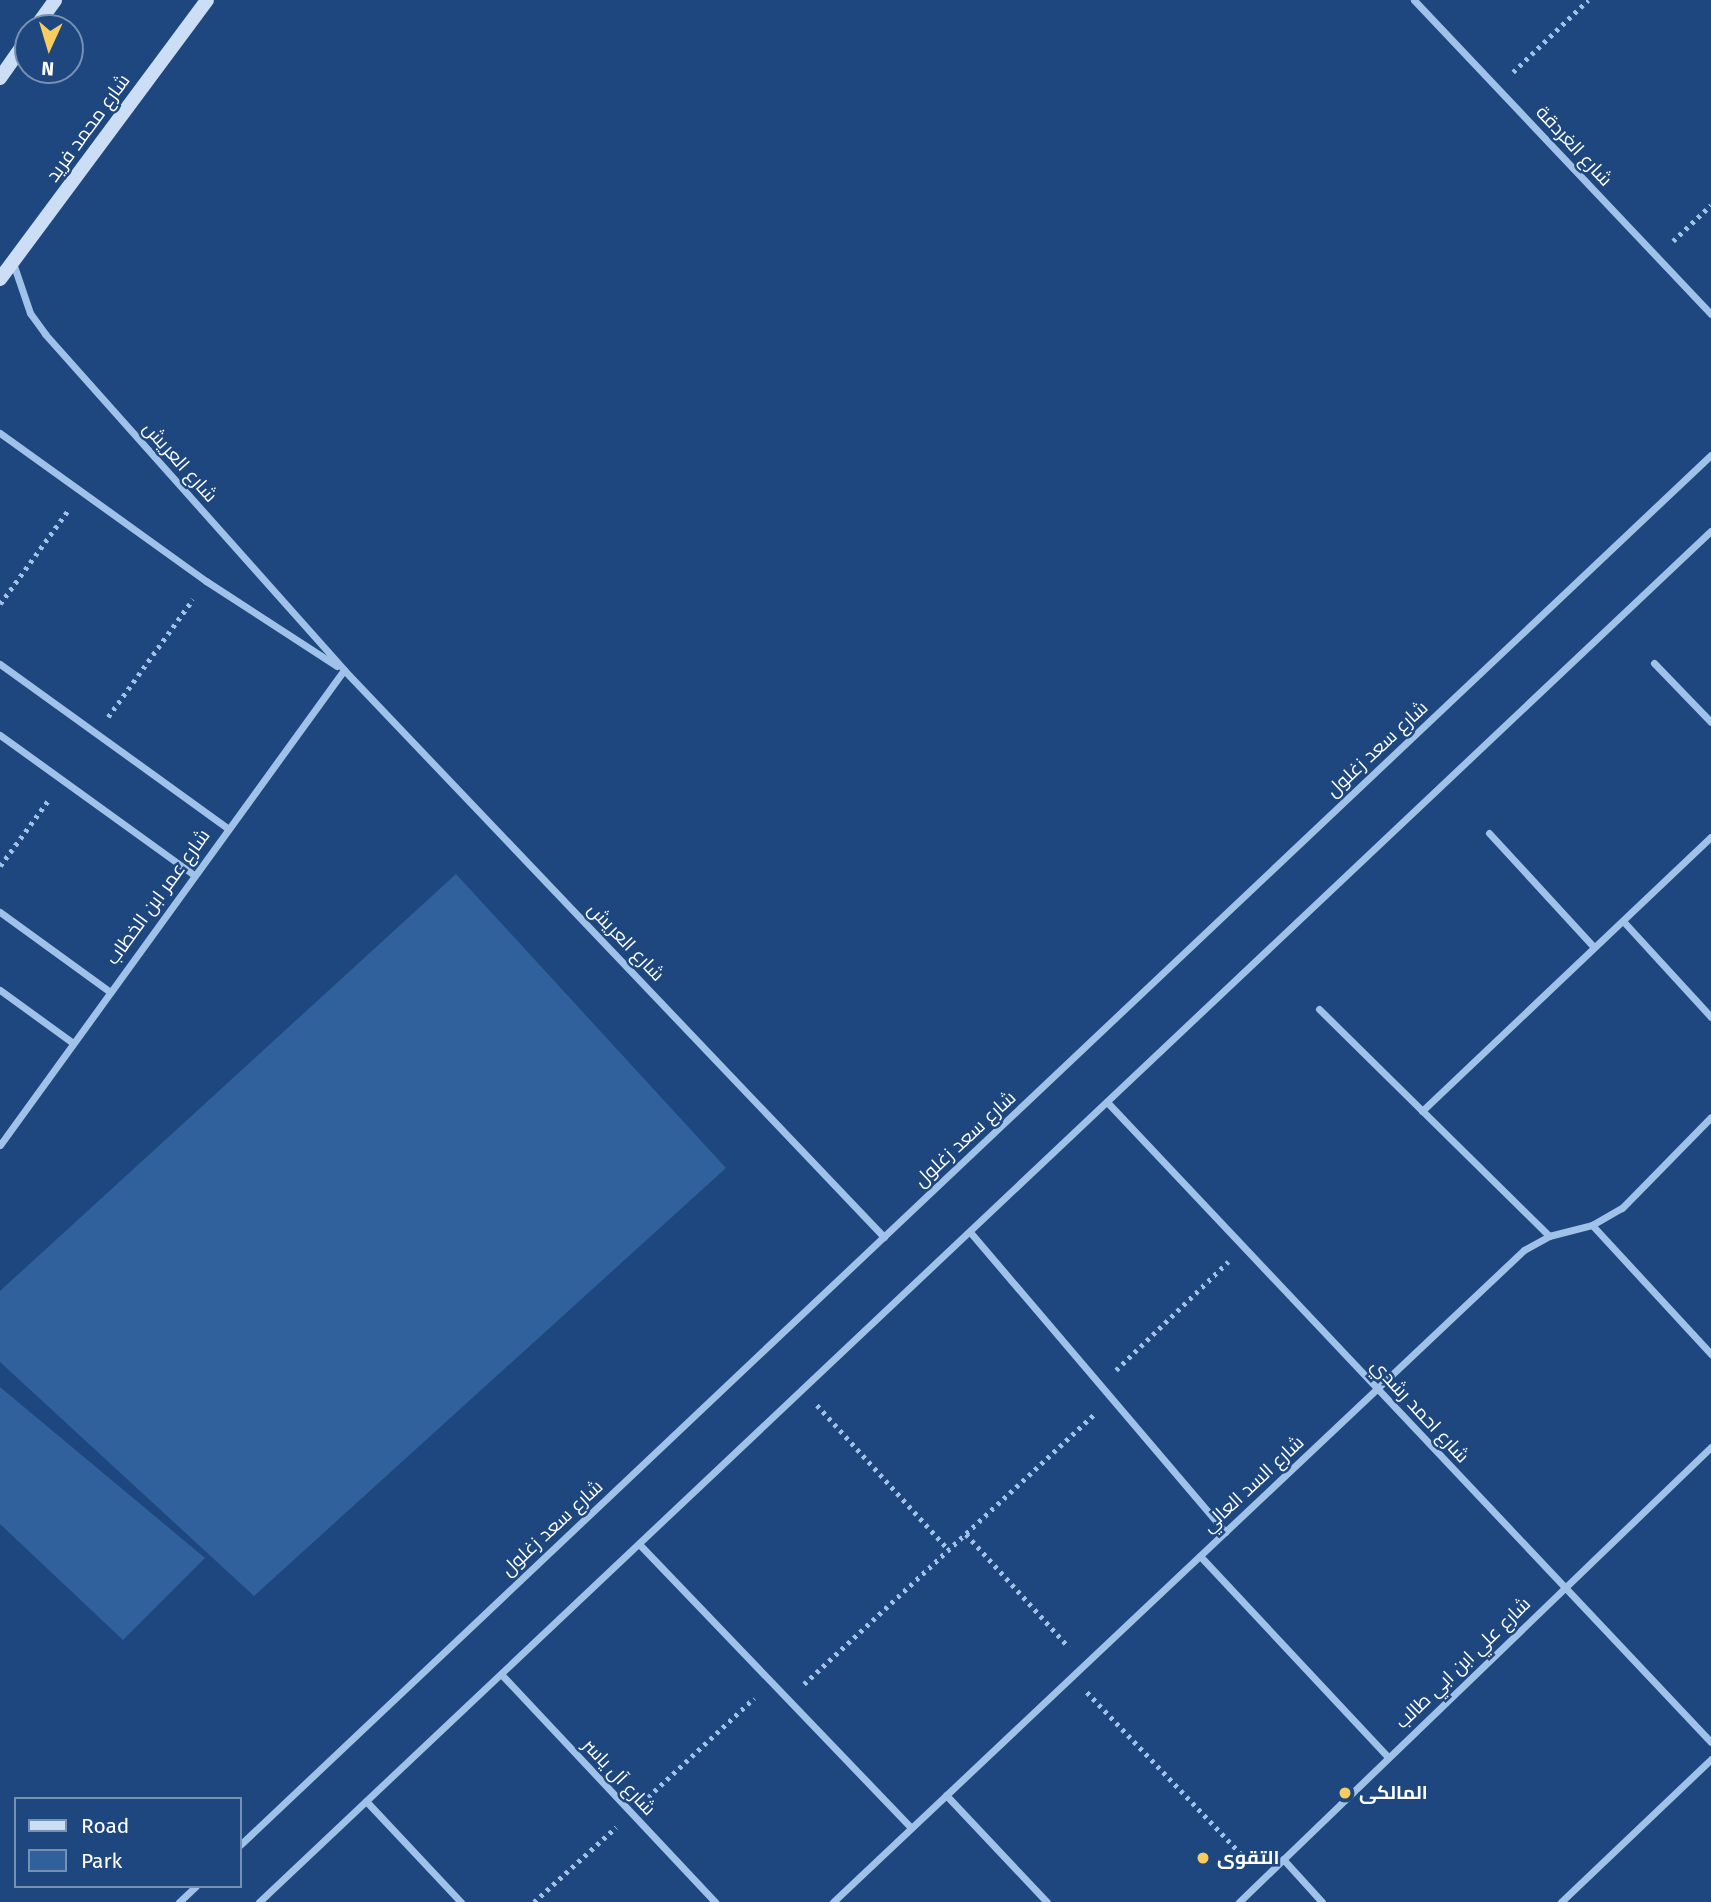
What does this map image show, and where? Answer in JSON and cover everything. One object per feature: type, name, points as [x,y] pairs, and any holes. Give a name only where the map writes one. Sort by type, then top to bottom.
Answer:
[{"type":"street","name":"شارع محمد فريد","points":[[0,279],[207,0]]},
{"type":"street","name":"شارع الغردقة","points":[[1414,0],[1711,314]]},
{"type":"street","points":[[0,78],[14,58]]},
{"type":"street","name":"شارع العريش","points":[[13,262],[24,301],[45,334],[344,670],[884,1237]]},
{"type":"street","name":"شارع العريش","points":[[0,433],[206,581],[344,670]]},
{"type":"street","name":"شارع سعد زغلول","points":[[242,1843],[1711,455]]},
{"type":"street","points":[[259,1902],[1711,531]]},
{"type":"street","points":[[1654,663],[1711,722]]},
{"type":"street","points":[[0,664],[227,828]]},
{"type":"street","name":"شارع عمر ابن الخطاب","points":[[0,1145],[344,670]]},
{"type":"street","points":[[0,735],[194,874]]},
{"type":"street","points":[[1489,834],[1594,947]]},
{"type":"street","points":[[1422,1111],[1711,837]]},
{"type":"street","points":[[0,912],[110,992]]},
{"type":"street","points":[[1623,921],[1711,1017]]},
{"type":"street","points":[[0,990],[73,1043]]},
{"type":"street","points":[[1320,1009],[1549,1236]]},
{"type":"street","name":"شارع احمد رشدي","points":[[1107,1102],[1711,1742]]},
{"type":"street","name":"شارع السد العالي","points":[[833,1902],[1524,1250],[1549,1236],[1592,1225],[1622,1208],[1711,1117]]},
{"type":"street","points":[[1592,1225],[1711,1354]]},
{"type":"street","points":[[970,1232],[1225,1532]]},
{"type":"street","name":"شارع علي ابن ابي طالب","points":[[1239,1902],[1711,1447]]},
{"type":"street","points":[[639,1544],[911,1828]]},
{"type":"street","points":[[1200,1556],[1388,1757]]},
{"type":"street","name":"شارع آل ياسر","points":[[501,1674],[715,1902]]},
{"type":"street","points":[[1561,1902],[1711,1759]]},
{"type":"street","points":[[946,1795],[1047,1902]]},
{"type":"street","points":[[366,1801],[461,1902]]},
{"type":"street","points":[[1283,1859],[1322,1902]]},
{"type":"street","points":[[179,1902],[194,1888]]},
{"type":"path","points":[[1497,88],[1588,0]]},
{"type":"path","points":[[1657,257],[1711,205]]},
{"type":"path","points":[[0,604],[81,492]]},
{"type":"path","points":[[96,733],[206,581]]},
{"type":"path","points":[[0,866],[62,780]]},
{"type":"path","points":[[1100,1385],[1244,1248]]},
{"type":"path","points":[[803,1389],[949,1550]]},
{"type":"path","points":[[788,1699],[1111,1399]]},
{"type":"path","points":[[966,1534],[1085,1664]]},
{"type":"path","points":[[1072,1676],[1264,1878]]},
{"type":"path","points":[[534,1902],[771,1682]]},
{"type":"green space","points":[[456,874],[726,1168],[254,1596],[0,1362],[0,1291]]},
{"type":"green space","points":[[0,1387],[205,1558],[123,1640],[0,1524]]},
{"type":"place","name":"المالكى","points":[[1345,1793]]},
{"type":"place","name":"التقوى","points":[[1203,1858]]}]
